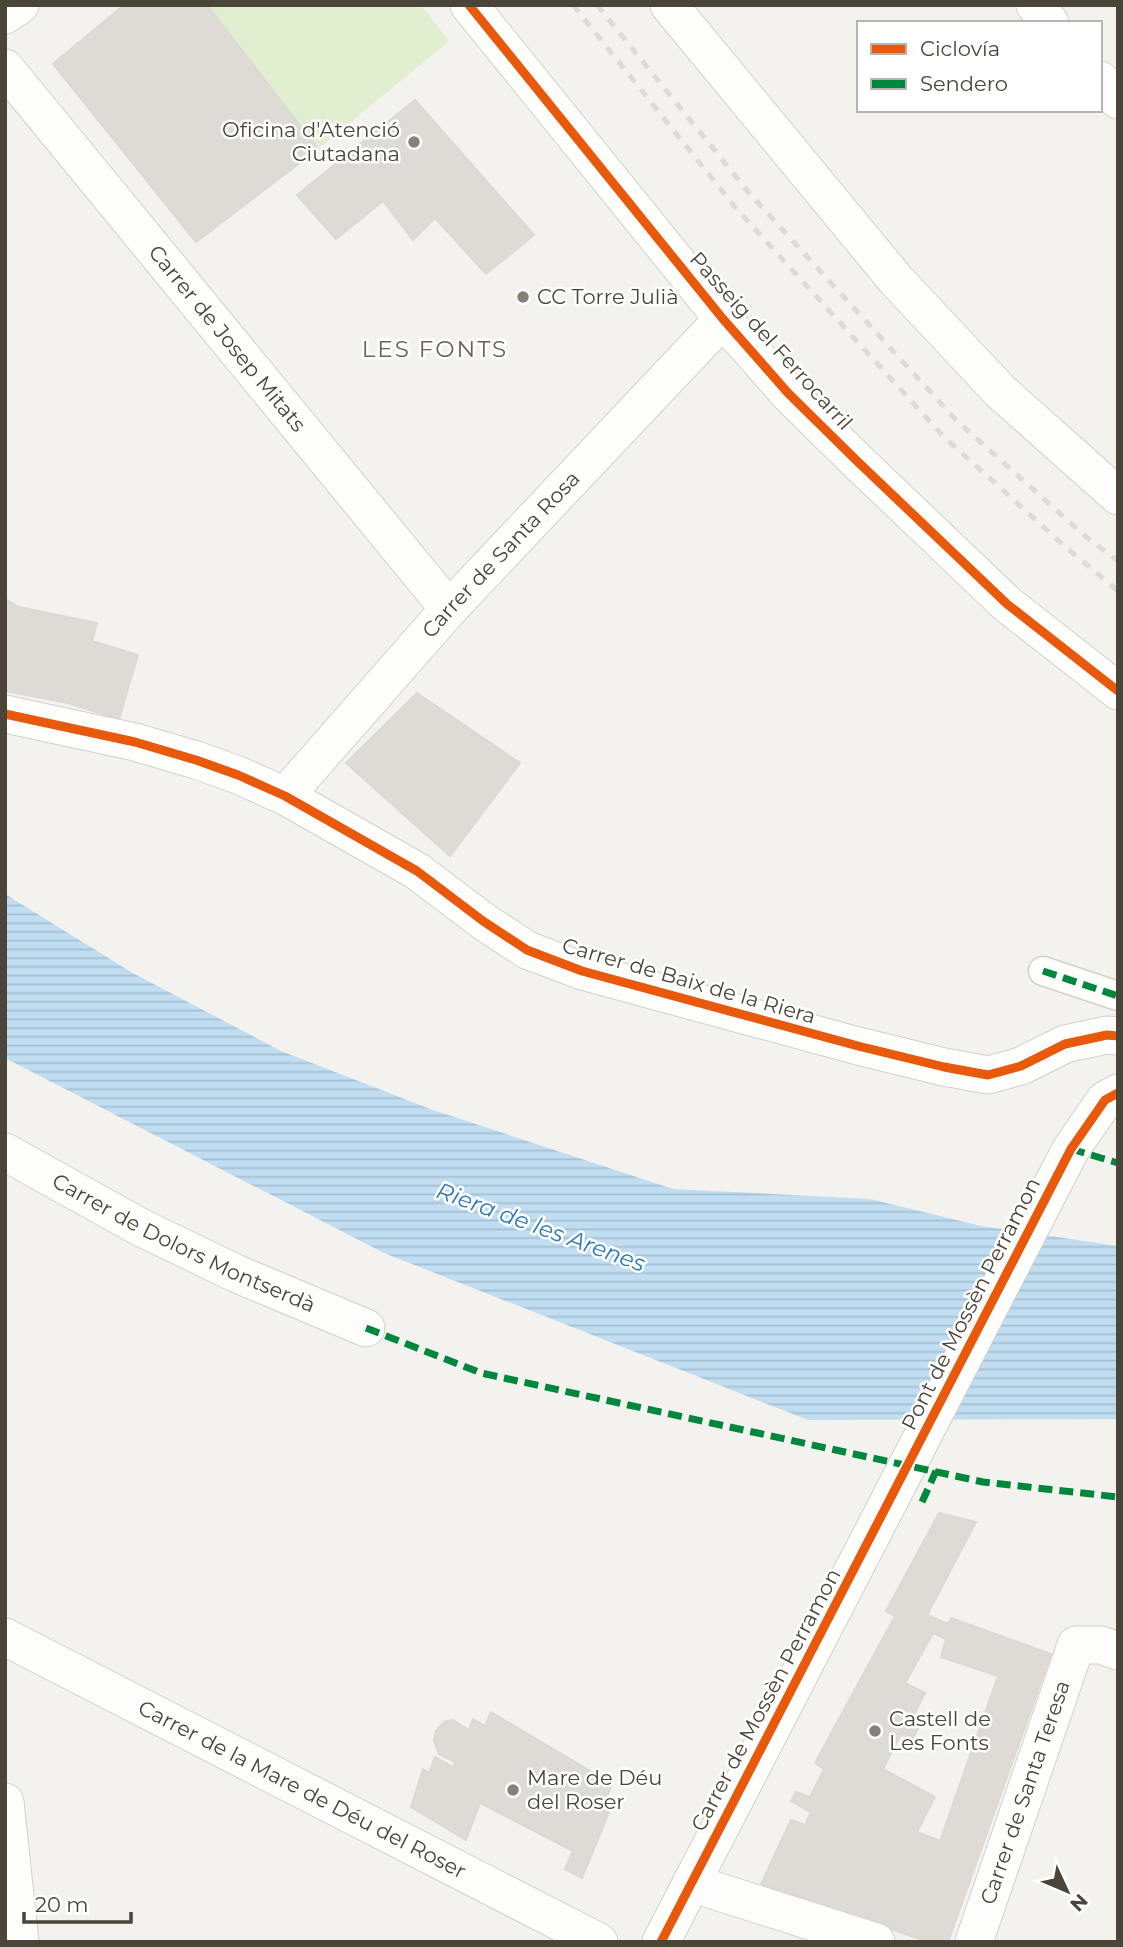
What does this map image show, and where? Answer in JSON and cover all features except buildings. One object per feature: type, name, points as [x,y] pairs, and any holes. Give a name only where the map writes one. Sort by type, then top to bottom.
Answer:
[{"type":"street","points":[[5,15],[20,5]]},
{"type":"street","name":"Passeig del Ferrocarril","points":[[468,5],[723,319],[788,393],[997,594],[1118,691]]},
{"type":"street","points":[[668,5],[896,280],[1001,392],[1118,496]]},
{"type":"street","points":[[1035,5],[1049,21]]},
{"type":"street","name":"Carrer de Josep Mitats","points":[[5,68],[449,609]]},
{"type":"street","points":[[1102,82],[1118,100]]},
{"type":"street","name":"Carrer de Santa Rosa","points":[[285,796],[449,609],[723,319]]},
{"type":"street","name":"Carrer de Baix de la Riera","points":[[5,714],[135,742],[238,775],[285,796],[418,872],[527,950],[582,971],[858,1046],[988,1075],[1021,1066],[1065,1044],[1107,1035],[1118,1036]]},
{"type":"street","points":[[1043,971],[1118,996]]},
{"type":"street","name":"Pont de Mossèn Perramon","points":[[903,1475],[1071,1149],[1105,1100],[1118,1093]]},
{"type":"street","name":"Carrer de Dolors Montserdà","points":[[5,1152],[187,1250],[366,1328]]},
{"type":"street","name":"Carrer de Mossèn Perramon","points":[[661,1942],[903,1475]]},
{"type":"street","name":"Carrer de la Mare de Déu del Roser","points":[[5,1637],[598,1942]]},
{"type":"street","name":"Carrer de Santa Teresa","points":[[974,1942],[1076,1645],[1101,1645],[1118,1651]]},
{"type":"street","points":[[5,1802],[20,1942]]},
{"type":"street","points":[[691,1883],[876,1942]]},
{"type":"green space","points":[[207,5],[421,5],[449,41],[318,149]]},
{"type":"water","name":"Riera de les Arenes","points":[[5,894],[131,972],[281,1051],[433,1110],[673,1189],[870,1199],[981,1226],[1118,1246],[1118,1419],[808,1420],[384,1253],[5,1058]]},
{"type":"railway","points":[[573,5],[735,207],[943,436],[1118,591]]},
{"type":"railway","points":[[597,5],[750,194],[956,420],[1085,536],[1118,561]]},
{"type":"marked path","points":[[1043,971],[1118,996]]},
{"type":"marked path","points":[[1071,1149],[1118,1163]]},
{"type":"marked path","points":[[366,1328],[481,1373],[983,1482],[1118,1497]]},
{"type":"marked path","points":[[922,1502],[936,1471]]},
{"type":"cycle path","points":[[469,5],[723,319],[788,393],[1007,604],[1118,691]]},
{"type":"cycle path","points":[[5,714],[135,742],[238,775],[285,796],[417,871],[483,921],[527,950],[582,971],[858,1046],[988,1075],[1021,1066],[1065,1044],[1107,1035],[1118,1036]]},
{"type":"cycle path","points":[[661,1942],[1071,1149],[1105,1100],[1118,1093]]},
{"type":"place","name":"Oficina d'Atenció Ciutadana","points":[[414,142]]},
{"type":"place","name":"CC Torre Julià","points":[[523,297]]},
{"type":"place","name":"Castell de Les Fonts","points":[[875,1731]]},
{"type":"place","name":"Mare de Déu del Roser","points":[[513,1790]]},
{"type":"district","name":"LES FONTS","points":[[435,349]]}]
